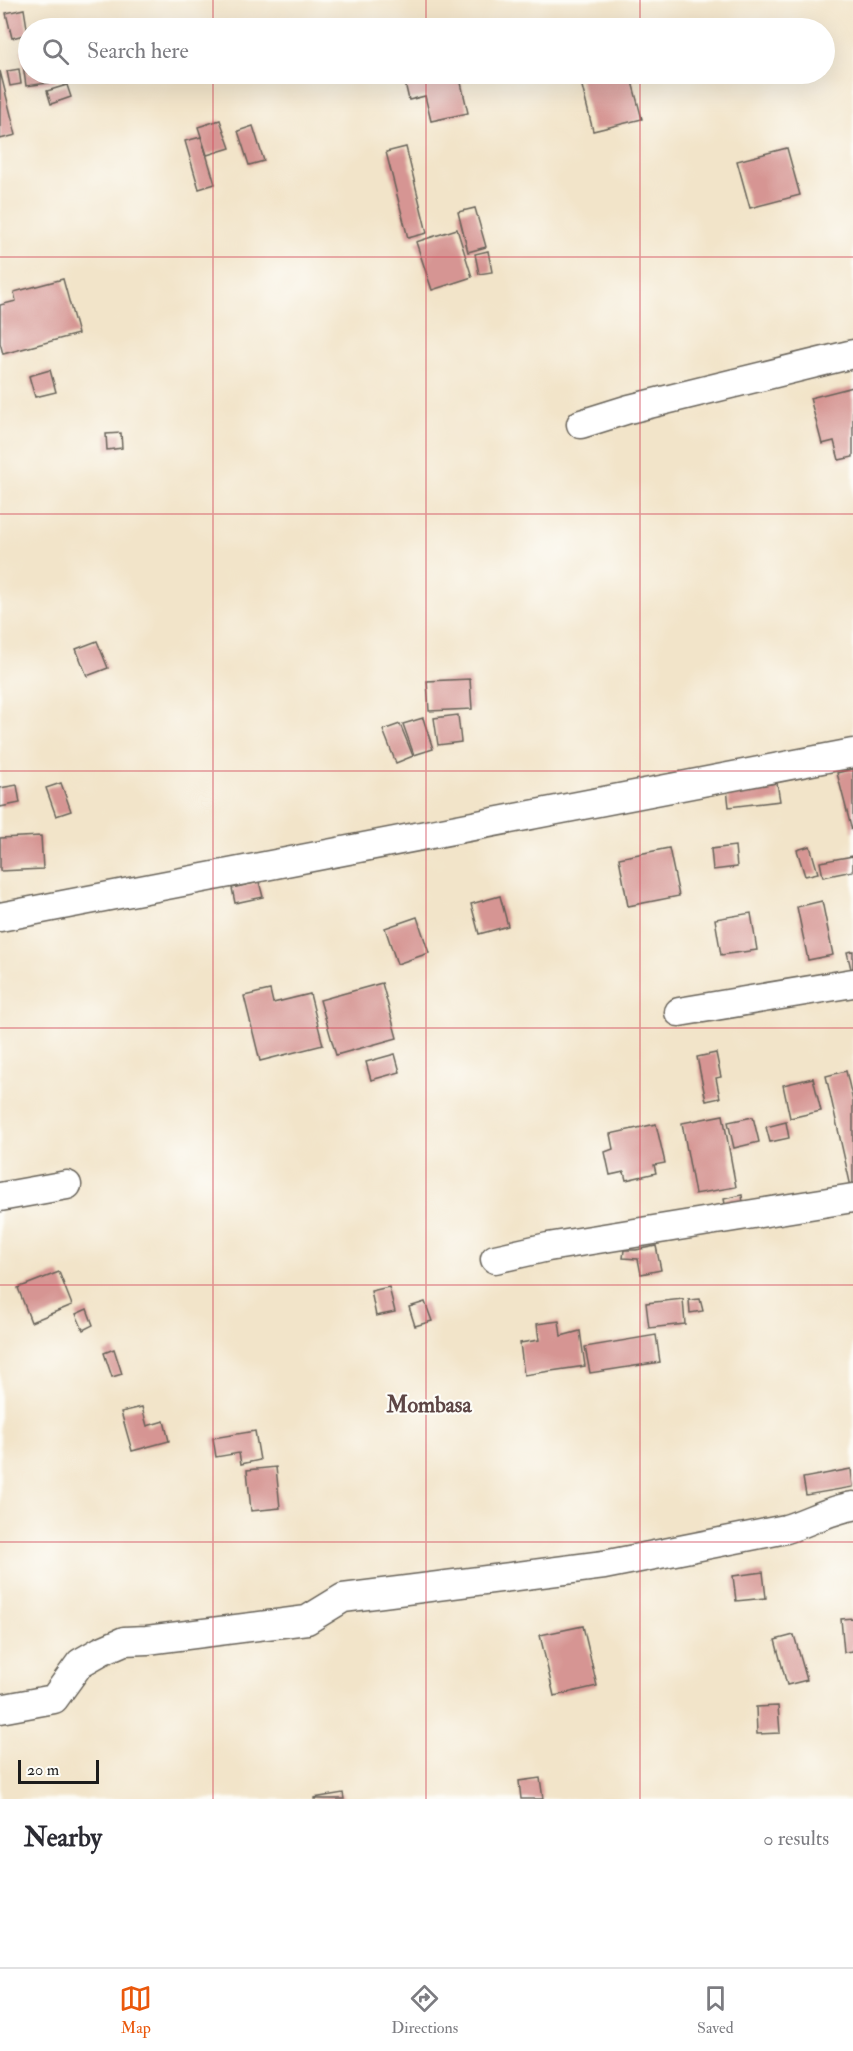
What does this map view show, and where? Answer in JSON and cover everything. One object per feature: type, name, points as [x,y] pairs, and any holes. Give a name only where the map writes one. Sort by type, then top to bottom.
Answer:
[{"type":"street","points":[[580,424],[629,409],[853,354]]},
{"type":"street","points":[[0,917],[853,753]]},
{"type":"street","points":[[679,1012],[853,983]]},
{"type":"street","points":[[0,1197],[67,1185]]},
{"type":"street","points":[[495,1259],[548,1247],[853,1198]]},
{"type":"street","points":[[0,1708],[54,1699],[80,1664],[124,1641],[307,1620],[343,1598],[604,1565],[786,1529],[835,1509],[853,1506]]},
{"type":"building","points":[[24,9],[25,18],[18,18],[18,36],[12,38],[6,13]]},
{"type":"building","points":[[18,69],[18,84],[21,84],[10,86],[7,71]]},
{"type":"building","points":[[0,71],[16,135],[0,139]]},
{"type":"building","points":[[405,84],[461,84],[468,113],[431,121],[425,96],[409,100]]},
{"type":"building","points":[[581,84],[633,84],[642,119],[593,131]]},
{"type":"building","points":[[67,85],[71,97],[51,104],[47,91]]},
{"type":"building","points":[[220,120],[230,148],[207,155],[198,127]]},
{"type":"building","points":[[253,126],[264,161],[249,165],[238,131]]},
{"type":"building","points":[[201,137],[215,184],[199,189],[185,141]]},
{"type":"building","points":[[406,147],[427,233],[408,238],[386,152]]},
{"type":"building","points":[[787,148],[800,195],[750,208],[737,161]]},
{"type":"building","points":[[475,208],[486,247],[468,252],[458,212]]},
{"type":"building","points":[[457,229],[472,277],[432,290],[416,242]]},
{"type":"building","points":[[488,251],[492,272],[479,274],[475,254]]},
{"type":"building","points":[[63,279],[78,334],[3,354],[0,343],[0,305],[16,301],[14,292]]},
{"type":"building","points":[[50,370],[56,392],[35,397],[29,376]]},
{"type":"building","points":[[853,387],[853,457],[839,460],[834,441],[822,444],[810,398]]},
{"type":"building","points":[[121,433],[122,448],[107,450],[106,434]]},
{"type":"building","points":[[97,641],[108,668],[87,676],[76,649]]},
{"type":"building","points":[[470,679],[472,709],[429,711],[427,681]]},
{"type":"building","points":[[458,715],[461,742],[438,745],[434,718]]},
{"type":"building","points":[[423,718],[433,749],[414,755],[403,724]]},
{"type":"building","points":[[400,724],[413,756],[396,763],[383,730]]},
{"type":"building","points":[[853,769],[853,831],[852,831],[837,773]]},
{"type":"building","points":[[61,783],[71,811],[56,816],[46,788]]},
{"type":"building","points":[[777,783],[780,801],[729,807],[727,789]]},
{"type":"building","points":[[17,785],[20,803],[0,807],[0,788]]},
{"type":"building","points":[[41,836],[43,869],[0,871],[0,838]]},
{"type":"building","points":[[735,846],[737,867],[713,870],[711,849]]},
{"type":"building","points":[[810,846],[818,873],[805,876],[797,850]]},
{"type":"building","points":[[669,848],[679,896],[628,906],[619,858]]},
{"type":"building","points":[[853,856],[853,871],[823,877],[820,862]]},
{"type":"building","points":[[259,882],[263,897],[235,903],[232,888]]},
{"type":"building","points":[[500,896],[508,926],[479,934],[471,904]]},
{"type":"building","points":[[822,901],[833,955],[808,960],[797,907]]},
{"type":"building","points":[[751,913],[757,950],[721,955],[715,919]]},
{"type":"building","points":[[417,917],[429,953],[397,964],[385,928]]},
{"type":"building","points":[[853,951],[853,973],[852,973],[847,952]]},
{"type":"building","points":[[382,983],[397,1038],[336,1055],[320,1000]]},
{"type":"building","points":[[270,990],[273,1003],[310,994],[323,1045],[260,1061],[244,996]]},
{"type":"building","points":[[716,1053],[721,1077],[716,1078],[720,1098],[706,1101],[697,1057]]},
{"type":"building","points":[[395,1054],[400,1072],[371,1080],[366,1062]]},
{"type":"building","points":[[846,1071],[853,1101],[853,1187],[851,1187],[826,1076]]},
{"type":"building","points":[[813,1078],[821,1111],[790,1118],[783,1085]]},
{"type":"building","points":[[723,1115],[736,1187],[695,1194],[682,1123]]},
{"type":"building","points":[[753,1117],[759,1142],[734,1148],[728,1122]]},
{"type":"building","points":[[786,1122],[789,1138],[770,1142],[766,1127]]},
{"type":"building","points":[[656,1124],[665,1163],[654,1165],[656,1173],[626,1180],[624,1172],[610,1175],[605,1152],[613,1149],[610,1134]]},
{"type":"building","points":[[742,1195],[744,1211],[727,1214],[724,1199]]},
{"type":"building","points":[[656,1246],[661,1270],[641,1274],[638,1259],[623,1258],[624,1250]]},
{"type":"building","points":[[59,1272],[72,1305],[31,1322],[18,1288]]},
{"type":"building","points":[[389,1287],[395,1312],[376,1316],[371,1291]]},
{"type":"building","points":[[683,1299],[685,1324],[649,1328],[646,1303]]},
{"type":"building","points":[[700,1299],[703,1311],[690,1313],[689,1300]]},
{"type":"building","points":[[425,1302],[432,1321],[415,1326],[409,1307]]},
{"type":"building","points":[[87,1309],[93,1325],[83,1330],[76,1314]]},
{"type":"building","points":[[559,1321],[561,1336],[580,1331],[585,1366],[524,1375],[520,1343],[539,1340],[537,1324]]},
{"type":"building","points":[[656,1335],[660,1362],[590,1373],[585,1347]]},
{"type":"building","points":[[114,1349],[122,1374],[112,1377],[104,1353]]},
{"type":"building","points":[[142,1407],[147,1426],[164,1421],[169,1441],[132,1451],[121,1412]]},
{"type":"building","points":[[255,1431],[260,1460],[241,1464],[239,1453],[216,1457],[213,1438]]},
{"type":"building","points":[[276,1467],[280,1508],[251,1511],[247,1470]]},
{"type":"building","points":[[851,1469],[853,1487],[806,1495],[803,1478]]},
{"type":"building","points":[[763,1572],[766,1598],[736,1601],[733,1576]]},
{"type":"building","points":[[853,1618],[853,1651],[844,1652],[841,1619]]},
{"type":"building","points":[[583,1626],[597,1686],[554,1696],[540,1635]]},
{"type":"building","points":[[794,1635],[807,1680],[787,1685],[775,1640]]},
{"type":"building","points":[[778,1706],[780,1733],[757,1734],[756,1707]]},
{"type":"building","points":[[540,1778],[543,1799],[521,1799],[519,1781]]},
{"type":"building","points":[[343,1793],[344,1799],[314,1799],[314,1798]]},
{"type":"district","name":"Mombasa","points":[[429,1405]]}]
